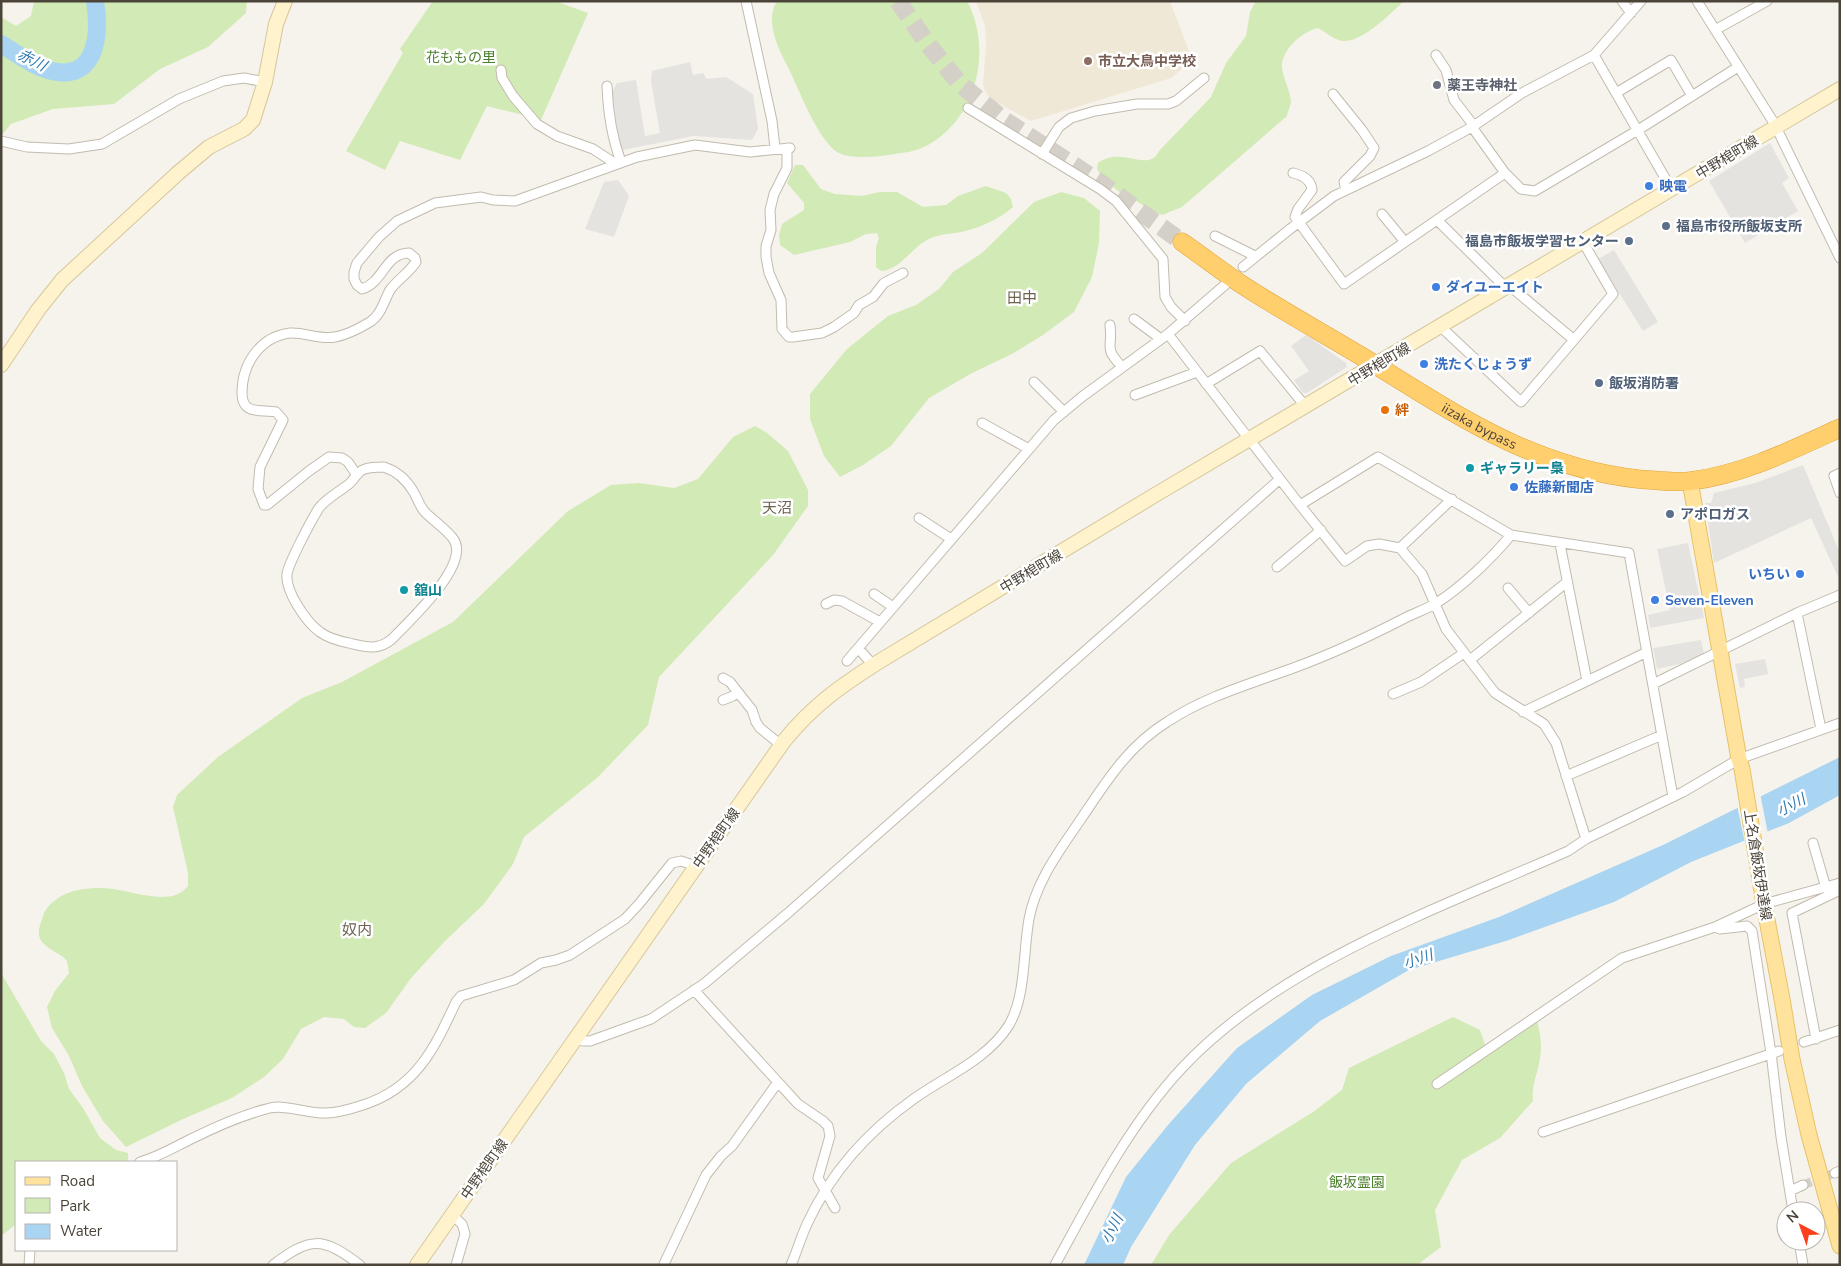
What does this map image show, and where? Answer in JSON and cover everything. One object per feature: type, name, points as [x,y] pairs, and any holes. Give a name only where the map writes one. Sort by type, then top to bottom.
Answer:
[{"type":"highway","name":"iizaka bypass","points":[[1182,242],[1232,278],[1376,366],[1496,437],[1545,458],[1609,476],[1690,481],[1736,471],[1772,458],[1840,428]]},
{"type":"main road","points":[[1,365],[38,310],[62,280],[209,147],[244,129],[253,120],[265,82],[276,24],[285,1]]},
{"type":"main road","name":"中野梍町線","points":[[417,1265],[781,745],[798,723],[817,705],[838,688],[872,666],[1840,89]]},
{"type":"main road","name":"上名倉飯坂伊達線","points":[[1690,481],[1756,846],[1764,904],[1792,1059],[1809,1135],[1840,1246]]},
{"type":"street","points":[[746,1],[772,121],[775,148]]},
{"type":"street","points":[[1622,1],[1631,12]]},
{"type":"street","points":[[1243,267],[1298,222],[1334,196],[1428,151],[1473,126],[1522,93],[1594,55],[1641,1]]},
{"type":"street","points":[[1697,1],[1776,127],[1840,258]]},
{"type":"street","points":[[1715,30],[1767,1]]},
{"type":"street","points":[[1594,55],[1672,190]]},
{"type":"street","points":[[1436,56],[1446,70],[1454,100],[1505,173],[1522,189],[1535,191],[1638,130],[1738,66]]},
{"type":"street","points":[[1616,93],[1671,60],[1692,96]]},
{"type":"street","points":[[501,70],[502,78],[512,96],[537,124],[557,136],[593,149],[619,163]]},
{"type":"street","points":[[1,141],[27,147],[69,149],[102,144],[179,100],[223,80],[244,78],[265,82]]},
{"type":"street","points":[[1042,154],[1059,127],[1071,118],[1095,111],[1137,104],[1168,104],[1176,101],[1204,78]]},
{"type":"street","points":[[607,86],[608,103],[619,163]]},
{"type":"street","points":[[1333,94],[1374,148],[1370,156],[1344,182],[1346,190]]},
{"type":"street","points":[[968,108],[1100,189],[1116,201],[1163,259],[1165,297],[1184,321]]},
{"type":"street","points":[[356,474],[348,462],[342,458],[330,457],[268,505],[264,505],[258,489],[260,467],[283,420],[276,412],[252,411],[244,403],[242,398],[244,374],[256,352],[265,343],[276,337],[289,333],[335,337],[376,318],[389,292],[413,267],[416,262],[415,258],[409,253],[399,254],[392,259],[370,287],[362,289],[354,279],[357,263],[379,237],[397,221],[435,203],[481,197],[493,200],[515,201],[637,157],[695,145],[750,152],[788,148],[787,168],[774,194],[770,210],[771,230],[766,246],[769,273],[780,300],[784,333],[789,337],[793,337],[828,331],[849,318],[884,283],[903,273]]},
{"type":"street","points":[[1293,173],[1301,175],[1306,179],[1311,184],[1312,190],[1295,214],[1298,222],[1344,284],[1505,173]]},
{"type":"street","points":[[1382,214],[1405,242]]},
{"type":"street","points":[[1437,220],[1508,287],[1574,340]]},
{"type":"street","points":[[1215,236],[1255,256]]},
{"type":"street","points":[[1441,327],[1521,402],[1613,294],[1583,242]]},
{"type":"street","points":[[847,661],[1054,420],[1165,337],[1226,284]]},
{"type":"street","points":[[1134,319],[1165,337],[1197,372],[1280,480],[1346,561],[1367,546],[1379,544],[1400,548],[1422,574],[1446,628],[1495,693],[1544,724],[1551,733],[1556,743],[1586,839]]},
{"type":"street","points":[[1110,325],[1112,340],[1108,347],[1110,353],[1122,368]]},
{"type":"street","points":[[1206,384],[1260,351],[1306,407]]},
{"type":"street","points":[[1135,396],[1197,372]]},
{"type":"street","points":[[1034,382],[1064,412]]},
{"type":"street","points":[[982,423],[1029,449]]},
{"type":"street","points":[[1300,505],[1378,457],[1511,535],[1629,554],[1673,796]]},
{"type":"street","points":[[384,467],[398,474],[412,489],[422,508],[454,540],[457,549],[454,562],[438,590],[392,639],[385,645],[375,648],[339,641],[319,631],[302,613],[294,599],[288,581],[289,567],[320,508],[348,485],[355,478],[356,474],[364,469],[384,467]]},
{"type":"street","points":[[1840,473],[1834,476],[1840,493]]},
{"type":"street","points":[[576,1038],[590,1041],[651,1018],[716,974],[788,913],[1280,480]]},
{"type":"street","points":[[1400,548],[1452,499]]},
{"type":"street","points":[[919,518],[951,539]]},
{"type":"street","points":[[1277,567],[1321,530]]},
{"type":"street","points":[[791,1265],[806,1227],[825,1191],[838,1171],[871,1132],[909,1102],[988,1049],[1008,1026],[1015,1012],[1021,983],[1029,917],[1040,885],[1050,865],[1101,788],[1116,767],[1135,746],[1166,722],[1191,708],[1219,695],[1326,656],[1435,604],[1496,554],[1511,535]]},
{"type":"street","points":[[1560,544],[1587,681]]},
{"type":"street","points":[[1393,694],[1421,682],[1467,656],[1529,613],[1568,582]]},
{"type":"street","points":[[1508,588],[1529,613]]},
{"type":"street","points":[[874,594],[893,607]]},
{"type":"street","points":[[1653,684],[1797,613],[1840,595]]},
{"type":"street","points":[[826,604],[834,600],[842,601],[880,622]]},
{"type":"street","points":[[1797,613],[1821,730]]},
{"type":"street","points":[[858,648],[872,666]]},
{"type":"street","points":[[1524,712],[1647,652]]},
{"type":"street","points":[[722,678],[730,682],[752,710],[760,728],[781,745]]},
{"type":"street","points":[[723,700],[738,693]]},
{"type":"street","points":[[1055,1265],[1110,1167],[1156,1099],[1188,1061],[1232,1021],[1258,1002],[1343,953],[1421,915],[1568,851],[1586,839],[1741,764],[1840,723]]},
{"type":"street","points":[[1566,776],[1662,734]]},
{"type":"street","points":[[1814,843],[1826,888]]},
{"type":"street","points":[[144,1161],[154,1158],[207,1130],[246,1114],[272,1107],[318,1114],[334,1113],[384,1098],[416,1072],[433,1048],[456,1002],[461,996],[514,980],[541,963],[570,955],[625,919],[672,863],[681,861],[696,866]]},
{"type":"street","points":[[1437,1084],[1615,961],[1715,926],[1764,904],[1840,884]]},
{"type":"street","points":[[1816,1039],[1792,913],[1838,891],[1840,884]]},
{"type":"street","points":[[1715,926],[1720,929],[1747,926],[1752,931],[1775,1052],[1782,1137],[1792,1201]]},
{"type":"street","points":[[694,990],[798,1104],[823,1120],[830,1130],[818,1178],[835,1208]]},
{"type":"street","points":[[1804,1042],[1840,1030]]},
{"type":"street","points":[[1543,1132],[1775,1052]]},
{"type":"street","points":[[664,1264],[710,1169],[732,1146],[778,1082]]},
{"type":"street","points":[[1790,1191],[1803,1185]]},
{"type":"street","points":[[452,1214],[462,1224],[465,1234],[456,1265]]},
{"type":"street","points":[[273,1265],[302,1246],[317,1244],[337,1249],[360,1265]]},
{"type":"street","points":[[30,1251],[30,1265]]},
{"type":"street","points":[[1801,1251],[1804,1265]]},
{"type":"shaded area","name":"市立大鳥中学校","points":[[976,1],[1170,1],[1192,59],[1171,78],[1031,121],[989,98],[985,91],[983,85],[986,45],[985,26]]},
{"type":"shaded area","points":[[690,62],[693,75],[703,73],[707,79],[726,77],[753,94],[758,129],[752,140],[693,136],[623,150],[619,142],[612,92],[617,83],[636,80],[645,136],[660,133],[651,82],[652,71]]},
{"type":"shaded area","points":[[1770,143],[1789,178],[1782,183],[1798,211],[1745,243],[1709,181]]},
{"type":"shaded area","points":[[618,180],[629,196],[614,237],[585,229],[604,182]]},
{"type":"shaded area","points":[[1614,250],[1658,322],[1643,331],[1598,259]]},
{"type":"shaded area","points":[[1306,335],[1346,363],[1347,367],[1307,393],[1303,393],[1294,380],[1309,371],[1291,346]]},
{"type":"shaded area","points":[[1803,465],[1840,553],[1840,581],[1811,518],[1714,563],[1705,503],[1711,503],[1714,493],[1755,483]]},
{"type":"shaded area","points":[[1688,543],[1704,618],[1650,628],[1648,615],[1670,610],[1657,549]]},
{"type":"shaded area","points":[[1701,640],[1704,654],[1680,664],[1657,669],[1653,648]]},
{"type":"shaded area","points":[[1765,659],[1768,674],[1744,679],[1745,687],[1740,688],[1735,664]]},
{"type":"green space","points":[[34,1],[247,1],[246,13],[208,47],[160,69],[114,104],[53,109],[11,124],[1,136],[1,17],[16,26],[31,16]]},
{"type":"green space","name":"花ももの里","points":[[433,1],[555,1],[588,13],[541,120],[487,106],[460,160],[400,141],[385,170],[346,151],[403,53],[400,49]]},
{"type":"green space","points":[[777,1],[967,1],[975,20],[979,40],[979,61],[976,81],[969,100],[958,118],[945,133],[928,145],[913,151],[883,156],[856,157],[839,153],[824,139],[817,128],[777,45],[772,27],[772,18],[773,9]]},
{"type":"green space","points":[[1256,1],[1404,1],[1367,33],[1350,40],[1342,41],[1333,38],[1318,28],[1306,33],[1294,42],[1286,53],[1282,66],[1291,101],[1287,116],[1182,207],[1162,215],[1125,196],[1105,181],[1097,169],[1098,163],[1107,158],[1125,157],[1148,160],[1154,157],[1211,97],[1226,63],[1246,36],[1250,12]]},
{"type":"green space","points":[[795,165],[803,165],[821,189],[835,194],[862,196],[880,192],[897,192],[923,207],[946,205],[958,196],[986,186],[1006,193],[1011,199],[1013,207],[998,218],[981,226],[931,238],[918,246],[895,267],[888,270],[881,271],[876,267],[876,247],[879,238],[877,233],[866,234],[850,242],[794,255],[780,245],[779,235],[782,224],[804,210],[804,203],[787,183]]},
{"type":"green space","points":[[1061,192],[1084,198],[1100,211],[1099,243],[1092,277],[1074,312],[1043,335],[1012,354],[972,373],[929,398],[891,446],[863,465],[840,477],[824,456],[810,419],[810,394],[847,349],[888,316],[916,305],[939,289],[953,272],[982,253],[1034,202]]},
{"type":"green space","points":[[755,426],[767,433],[788,451],[808,490],[808,506],[773,555],[659,677],[648,725],[598,777],[524,837],[513,864],[484,904],[445,941],[411,978],[386,1013],[365,1028],[354,1027],[344,1019],[324,1017],[301,1029],[283,1059],[264,1077],[232,1098],[126,1147],[103,1121],[82,1086],[69,1056],[52,1028],[47,1007],[55,991],[69,973],[67,961],[47,947],[40,939],[40,924],[48,907],[66,893],[89,888],[111,889],[159,897],[180,893],[188,886],[188,873],[173,807],[177,795],[218,757],[302,698],[342,682],[453,622],[568,511],[611,485],[639,483],[674,488],[698,479],[733,437]]},
{"type":"green space","points":[[1,973],[41,1041],[54,1054],[64,1073],[69,1089],[83,1108],[100,1138],[116,1150],[128,1153],[128,1160],[15,1161],[15,1225],[1,1236]]},
{"type":"green space","name":"飯坂霊園","points":[[1534,1012],[1539,1029],[1541,1053],[1533,1090],[1533,1101],[1500,1138],[1462,1160],[1435,1210],[1441,1247],[1417,1265],[1151,1265],[1169,1235],[1231,1163],[1313,1112],[1342,1090],[1349,1068],[1453,1017],[1480,1030],[1485,1045]]},
{"type":"water","name":"小川","points":[[1840,757],[1840,795],[1789,823],[1691,862],[1614,902],[1509,940],[1409,970],[1320,1021],[1246,1084],[1195,1145],[1131,1247],[1123,1265],[1084,1265],[1126,1177],[1168,1125],[1237,1048],[1312,995],[1391,956],[1499,917],[1663,845]]},
{"type":"pier","points":[[1760,793],[1768,834],[1745,843],[1737,805]]},
{"type":"waterway","name":"赤川","points":[[1,44],[39,67],[62,72],[75,71],[84,65],[91,55],[95,43],[97,30],[95,1]]},
{"type":"tunnel","points":[[898,1],[927,43],[960,84],[1004,120],[1098,181],[1182,242]]},
{"type":"tunnel","points":[[1803,1185],[1835,1173]]},
{"type":"place","name":"市立大鳥中学校","points":[[1088,61]]},
{"type":"place","name":"薬王寺神社","points":[[1437,85]]},
{"type":"place","name":"映電","points":[[1649,186]]},
{"type":"place","name":"福島市役所飯坂支所","points":[[1666,226]]},
{"type":"place","name":"福島市飯坂学習センター","points":[[1629,241]]},
{"type":"place","name":"ダイユーエイト","points":[[1436,287]]},
{"type":"place","name":"洗たくじょうず","points":[[1424,364]]},
{"type":"place","name":"飯坂消防署","points":[[1599,383]]},
{"type":"place","name":"絆","points":[[1385,410]]},
{"type":"place","name":"ギャラリー梟","points":[[1470,468]]},
{"type":"place","name":"佐藤新聞店","points":[[1514,487]]},
{"type":"place","name":"アポロガス","points":[[1670,514]]},
{"type":"place","name":"いちい","points":[[1800,574]]},
{"type":"place","name":"舘山","points":[[404,590]]},
{"type":"place","name":"Seven-Eleven","points":[[1655,600]]},
{"type":"district","name":"田中","points":[[1022,298]]},
{"type":"district","name":"天沼","points":[[777,508]]},
{"type":"district","name":"奴内","points":[[357,930]]}]
